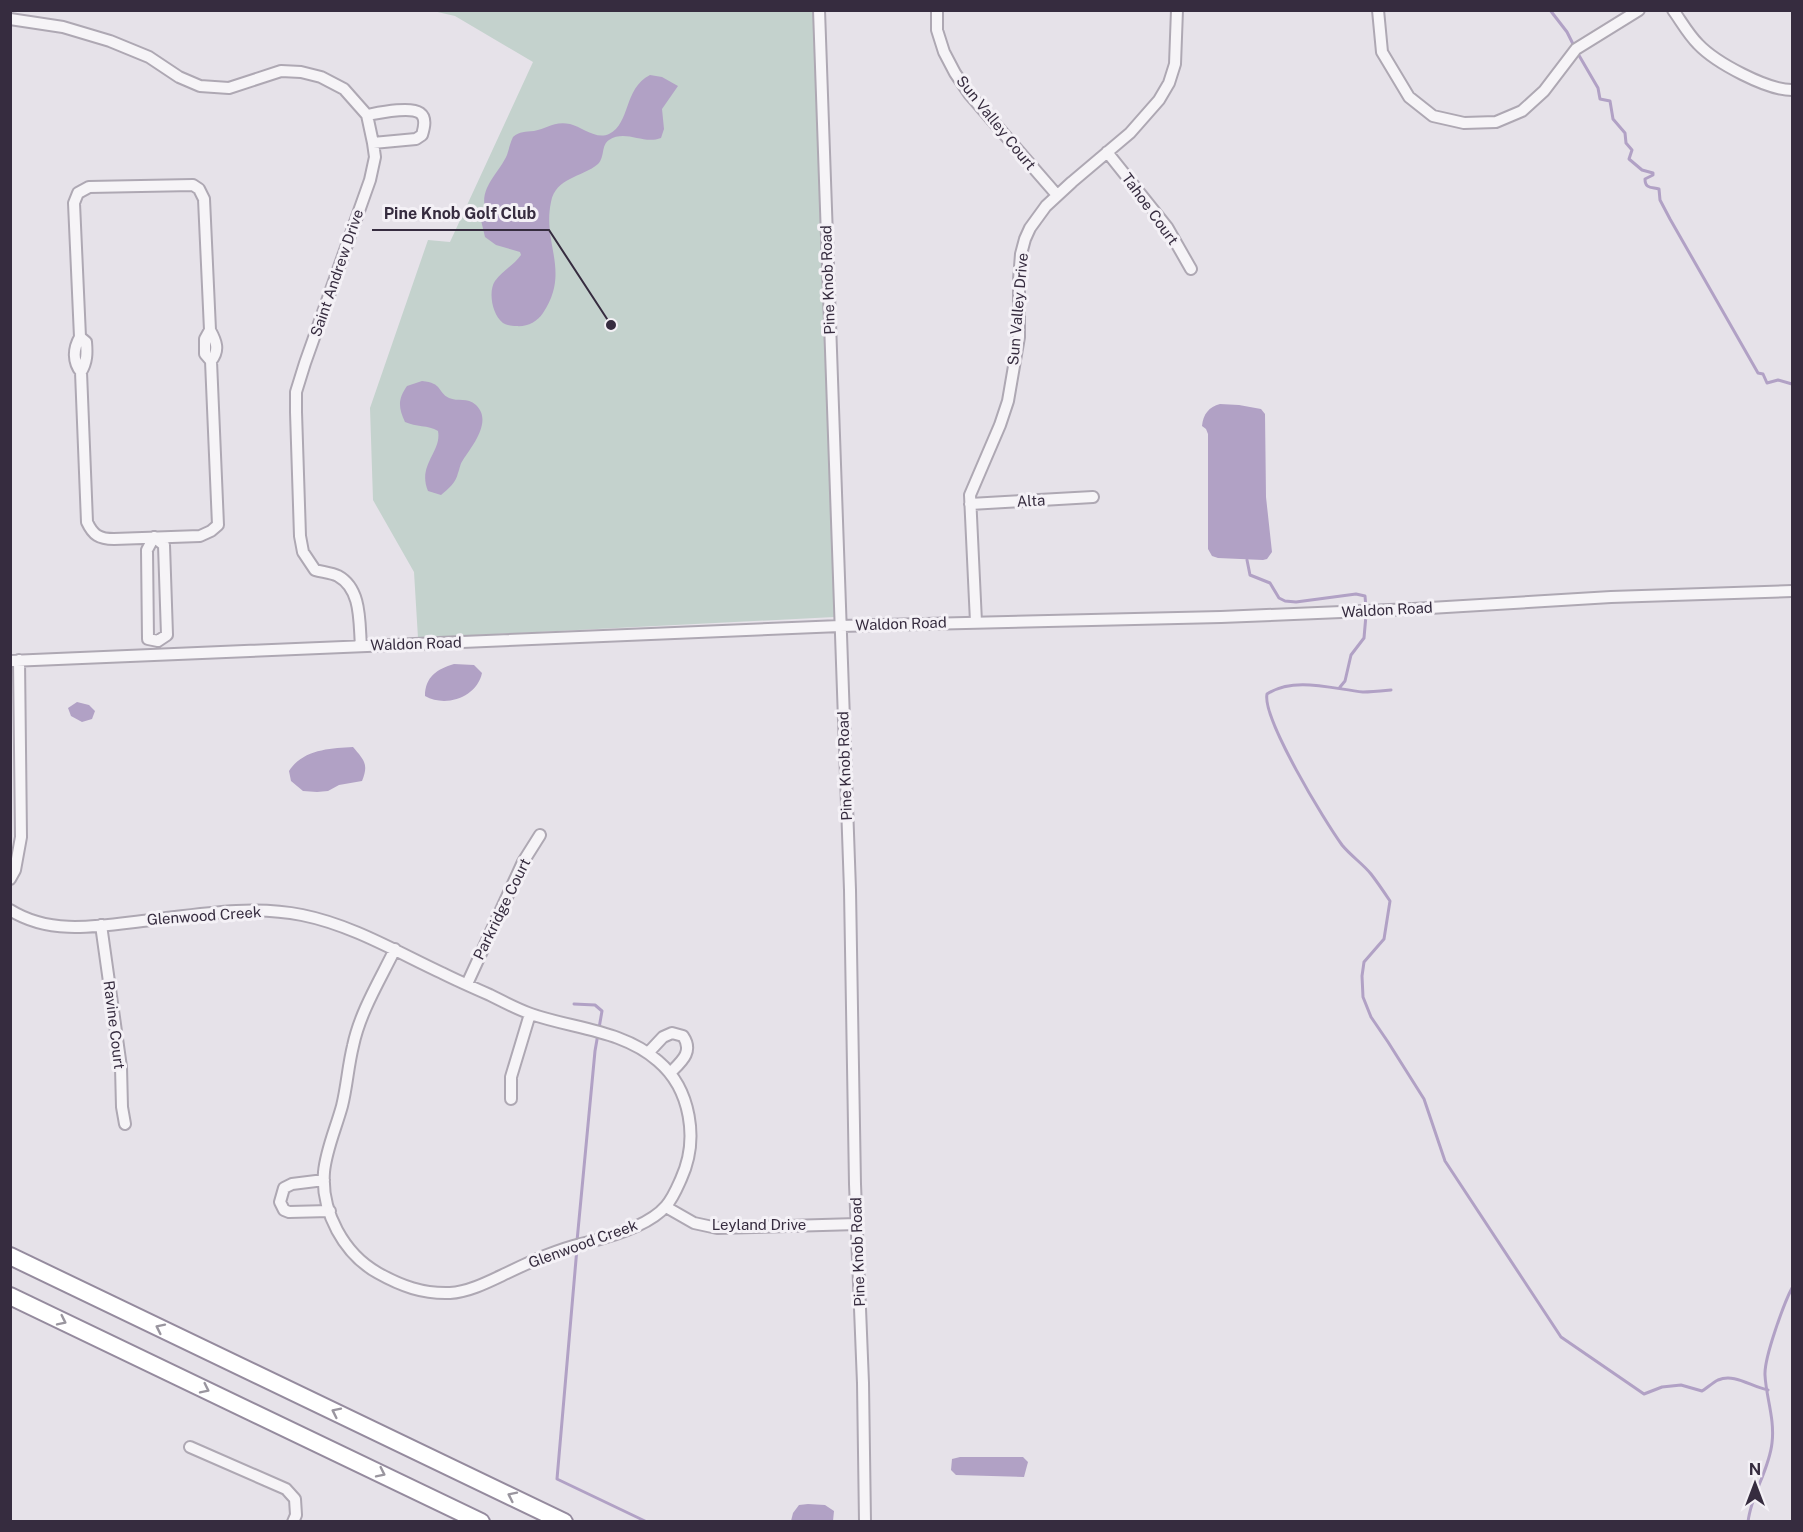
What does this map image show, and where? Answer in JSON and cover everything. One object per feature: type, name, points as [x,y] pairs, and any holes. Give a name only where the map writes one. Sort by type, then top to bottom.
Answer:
[{"type":"highway","points":[[10,1256],[564,1521]]},
{"type":"highway","points":[[10,1296],[482,1521]]},
{"type":"street","name":"Pine Knob Road","points":[[819,10],[849,890],[865,1521]]},
{"type":"street","name":"Sun Valley Court","points":[[937,10],[938,30],[944,52],[955,73],[970,94],[1057,195]]},
{"type":"street","name":"Sun Valley Drive","points":[[976,622],[970,495],[1008,401],[1019,337],[1018,280],[1023,247],[1030,228],[1046,206],[1146,117],[1169,83],[1177,48],[1177,10]]},
{"type":"street","points":[[1378,10],[1382,52],[1409,97],[1433,116],[1464,123],[1496,122],[1522,111],[1544,91],[1576,49],[1639,10]]},
{"type":"street","points":[[1673,10],[1699,45],[1727,65],[1755,80],[1785,90],[1792,90]]},
{"type":"street","name":"Saint Andrew Drive","points":[[10,19],[63,27],[110,42],[149,57],[179,77],[207,87],[229,88],[280,71],[301,72],[321,77],[344,89],[367,115],[375,157],[370,180],[296,392],[300,536],[303,552],[315,570],[339,577],[354,593],[361,646]]},
{"type":"street","points":[[367,115],[410,110],[420,113],[425,125],[422,135],[416,139],[374,143]]},
{"type":"street","name":"Tahoe Court","points":[[1107,152],[1167,227],[1191,268]]},
{"type":"street","points":[[154,537],[147,550],[148,639],[158,641],[167,635],[164,545],[154,537],[101,539],[92,532],[87,522],[81,372],[75,365],[76,344],[80,337],[74,203],[78,193],[89,187],[193,185],[199,189],[204,199],[210,330],[216,341],[216,354],[211,361],[218,525],[200,536],[154,537]]},
{"type":"street","name":"Alta","points":[[970,504],[1093,497]]},
{"type":"street","name":"Waldon Road","points":[[15,660],[158,656],[840,626],[1245,616],[1611,597],[1792,591]]},
{"type":"street","points":[[158,641],[158,656]]},
{"type":"street","points":[[10,879],[15,870],[21,837],[15,771],[15,660]]},
{"type":"street","name":"Parkridge Court","points":[[467,984],[518,872],[540,835]]},
{"type":"street","name":"Glenwood Creek","points":[[10,910],[20,916],[45,924],[77,928],[214,912],[258,910],[303,915],[355,932],[396,950],[530,1014],[628,1041],[648,1053],[675,1078],[690,1122],[690,1146],[686,1169],[666,1207],[643,1223],[606,1238],[567,1247],[485,1283],[455,1293],[426,1292],[399,1285],[369,1268],[347,1247],[333,1225],[324,1190],[324,1169],[342,1105],[353,1044],[371,998],[396,950]]},
{"type":"street","name":"Ravine Court","points":[[101,925],[121,1067],[122,1107],[125,1124]]},
{"type":"street","points":[[511,1099],[511,1077],[530,1014]]},
{"type":"street","points":[[648,1053],[663,1037],[672,1033],[683,1036],[688,1052],[670,1073]]},
{"type":"street","points":[[324,1180],[292,1184],[284,1188],[280,1202],[284,1210],[289,1212],[330,1211]]},
{"type":"street","name":"Leyland Drive","points":[[666,1207],[694,1223],[717,1228],[857,1224]]},
{"type":"street","points":[[190,1447],[286,1490],[296,1499],[296,1515],[293,1521]]},
{"type":"shaded area","points":[[433,11],[814,11],[834,617],[418,638],[414,572],[373,500],[370,408],[428,240],[450,242],[533,62],[455,16]]},
{"type":"shaded area","points":[[650,75],[662,77],[678,86],[662,109],[664,129],[661,138],[648,140],[628,136],[615,137],[605,145],[598,164],[558,187],[551,202],[549,217],[555,270],[555,284],[551,298],[541,316],[531,323],[524,326],[511,326],[503,323],[494,309],[493,285],[498,277],[521,255],[520,252],[496,245],[485,237],[480,216],[485,208],[485,193],[504,162],[513,137],[520,133],[564,123],[594,134],[609,134],[621,122],[635,89]]},
{"type":"shaded area","points":[[422,381],[437,386],[449,398],[473,403],[481,411],[482,426],[476,441],[462,462],[455,480],[441,495],[428,491],[425,482],[427,466],[437,446],[438,431],[405,422],[400,407],[402,395],[407,386]]},
{"type":"shaded area","points":[[1220,404],[1261,409],[1265,414],[1266,497],[1272,552],[1267,559],[1218,558],[1212,556],[1208,549],[1208,434],[1202,426],[1207,412]]},
{"type":"shaded area","points":[[454,664],[474,665],[482,673],[474,688],[460,698],[451,700],[442,701],[425,696],[427,684],[433,675],[442,668]]},
{"type":"shaded area","points":[[77,702],[89,705],[95,711],[92,719],[82,722],[71,716],[68,708]]},
{"type":"shaded area","points":[[353,747],[364,762],[365,770],[362,781],[317,792],[303,791],[291,781],[289,771],[309,754],[326,749]]},
{"type":"shaded area","points":[[1023,1457],[1028,1462],[1024,1477],[956,1475],[951,1470],[952,1459]]},
{"type":"shaded area","points":[[799,1505],[825,1505],[834,1511],[833,1521],[791,1521]]},
{"type":"waterway","points":[[1550,10],[1567,32],[1574,46]]},
{"type":"waterway","points":[[1577,52],[1598,88],[1600,99],[1610,101],[1613,119],[1625,133],[1626,143],[1632,150],[1629,159],[1642,170],[1653,173],[1645,179],[1646,184],[1659,189],[1660,200],[1670,219],[1758,373],[1763,374],[1767,383],[1778,380],[1792,384]]},
{"type":"waterway","points":[[1247,560],[1250,575],[1270,583],[1279,598],[1285,601],[1296,602],[1356,594],[1365,596],[1366,608]]},
{"type":"waterway","points":[[1340,687],[1345,681],[1351,655],[1364,638],[1366,615]]},
{"type":"waterway","points":[[1391,690],[1363,692],[1301,685],[1289,686],[1267,694],[1274,724],[1296,770],[1322,815],[1342,845],[1371,874],[1390,901],[1384,939],[1364,962],[1363,997],[1371,1017],[1424,1099],[1445,1161],[1561,1337],[1644,1394],[1662,1387],[1681,1385],[1702,1391],[1724,1378],[1737,1379],[1768,1390]]},
{"type":"waterway","points":[[574,1004],[595,1005],[602,1011],[595,1051],[577,1241]]},
{"type":"waterway","points":[[577,1248],[557,1479],[647,1522]]},
{"type":"waterway","points":[[1748,1522],[1772,1443],[1772,1425],[1765,1375],[1768,1356],[1792,1288]]},
{"type":"place","name":"Pine Knob Golf Club","points":[[611,325]]}]
